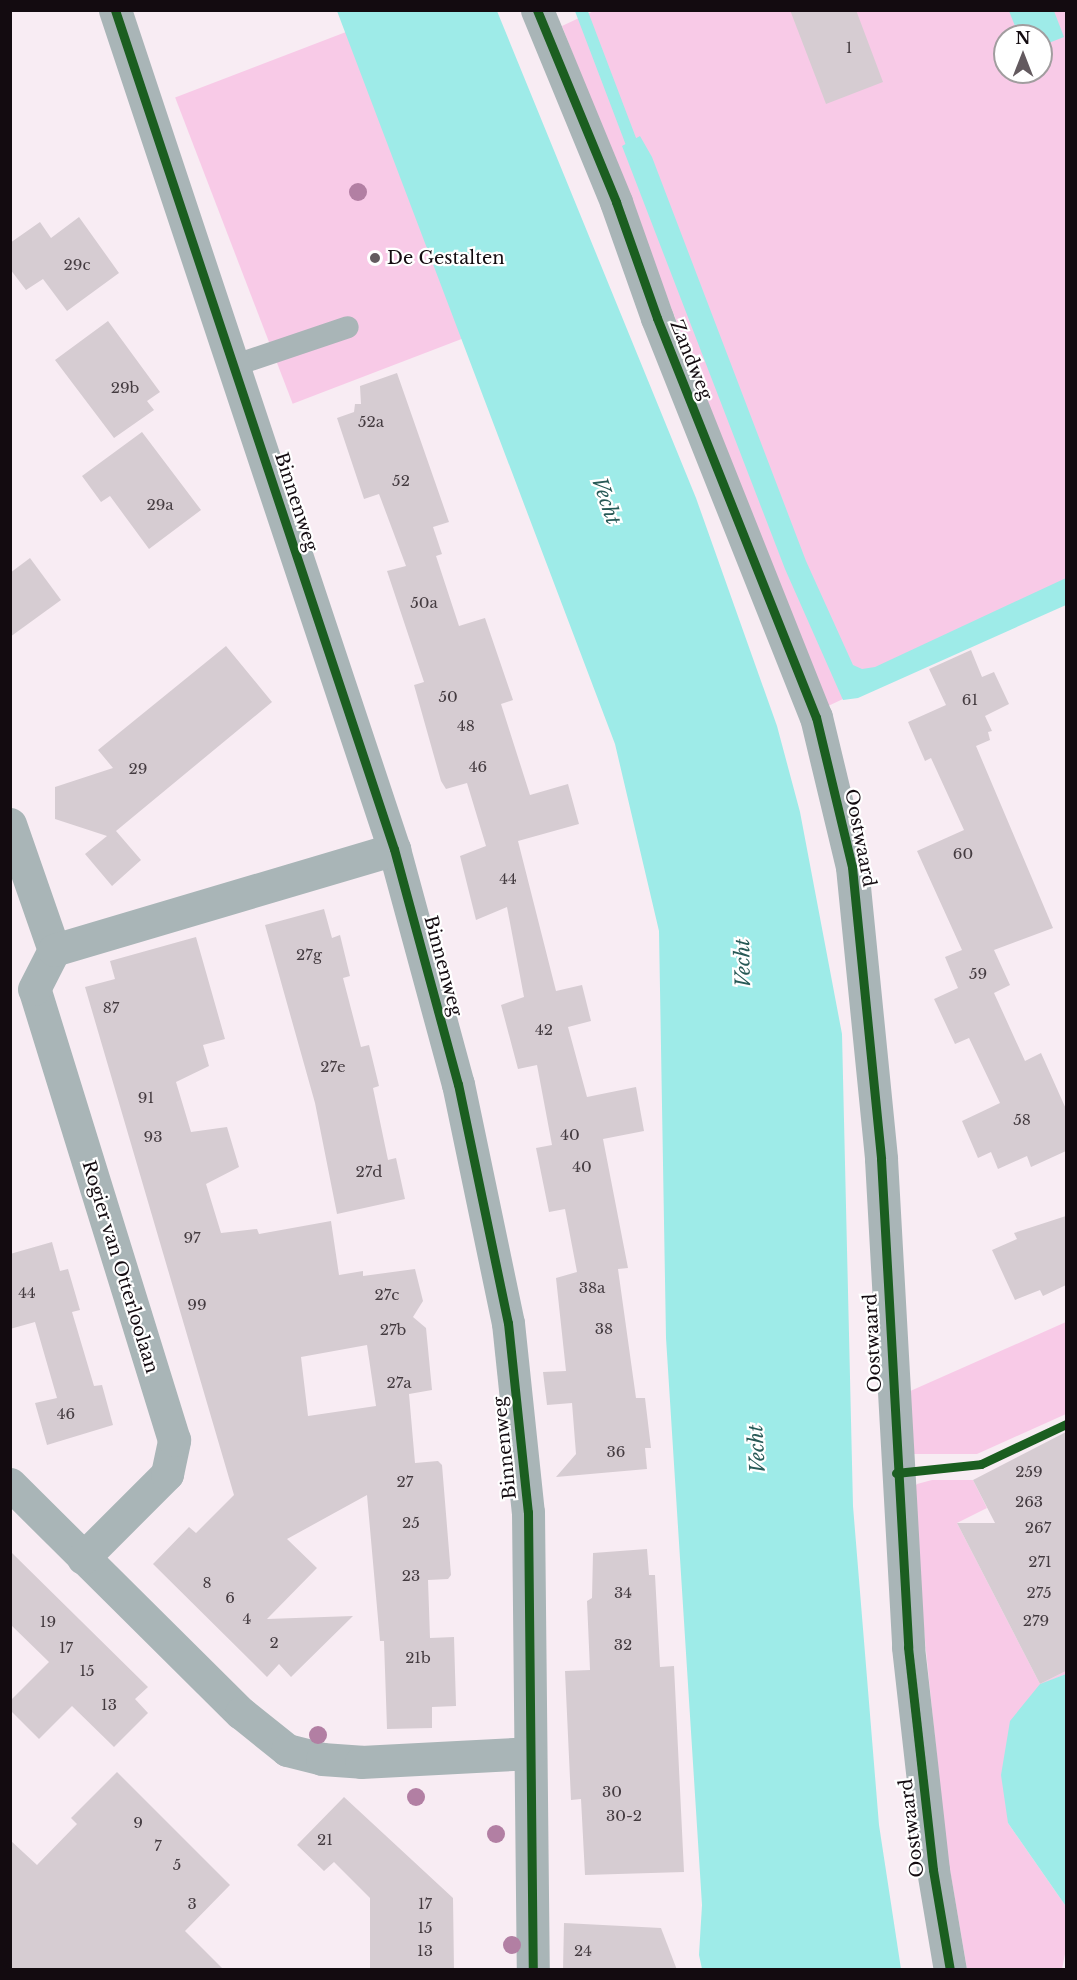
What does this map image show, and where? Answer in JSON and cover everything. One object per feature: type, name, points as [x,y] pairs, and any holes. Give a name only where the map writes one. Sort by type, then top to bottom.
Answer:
[{"type":"street","name":"Binnenweg","points":[[115,10],[394,849],[458,1084],[508,1323],[528,1512],[534,1970]]},
{"type":"street","name":"Zandweg","points":[[540,12],[616,202],[657,318],[816,717]]},
{"type":"street","name":"Oostwaard","points":[[816,717],[852,867],[880,1159],[908,1647],[933,1870],[950,1970]]},
{"type":"street","points":[[10,824],[54,950],[394,849]]},
{"type":"street","name":"Rogier van Otterloolaan","points":[[54,950],[34,989],[174,1440],[167,1474],[83,1558]]},
{"type":"street","points":[[10,1484],[241,1713],[287,1750],[322,1760],[361,1762],[530,1753]]},
{"type":"lane","points":[[233,366],[348,327]]},
{"type":"shaded area","points":[[596,10],[1066,11],[1066,594],[826,707],[562,26]]},
{"type":"shaded area","points":[[346,32],[464,338],[293,404],[175,98]]},
{"type":"shaded area","points":[[1066,1322],[1066,1414],[977,1454],[903,1454],[899,1396]]},
{"type":"shaded area","points":[[932,1480],[973,1480],[987,1508],[957,1523],[1040,1684],[1066,1671],[1066,1674],[1040,1685],[1008,1823],[1065,1905],[1066,1949],[1062,1969],[967,1969],[946,1847],[910,1493],[917,1484]]},
{"type":"water","name":"Vecht","points":[[337,11],[497,11],[696,498],[777,726],[800,812],[842,1034],[853,1506],[879,1825],[901,1969],[702,1969],[699,1955],[702,1905],[666,1338],[659,931],[615,744]]},
{"type":"water","points":[[1009,11],[1054,11],[1064,37],[1053,41],[1053,24],[1014,24]]},
{"type":"water","points":[[640,136],[652,157],[806,561],[853,665],[862,669],[875,667],[1066,578],[1066,605],[858,698],[843,700],[785,569],[622,146]]},
{"type":"water","points":[[1066,1674],[1066,1913],[1065,1905],[1008,1823],[1001,1775],[1010,1721],[1040,1684]]},
{"type":"building","points":[[790,10],[856,10],[883,82],[826,104]]},
{"type":"building","points":[[79,217],[119,273],[67,311],[43,279],[26,290],[10,269],[10,243],[40,222],[51,238]]},
{"type":"building","points":[[108,321],[160,392],[147,401],[154,410],[114,438],[55,360]]},
{"type":"building","points":[[397,373],[449,522],[433,527],[442,554],[436,556],[459,626],[485,618],[513,700],[501,704],[530,795],[568,784],[579,824],[518,841],[556,991],[582,985],[591,1021],[568,1027],[587,1097],[636,1087],[644,1131],[603,1139],[628,1268],[618,1269],[636,1398],[645,1398],[651,1448],[645,1448],[647,1469],[556,1477],[576,1454],[572,1403],[547,1405],[543,1372],[566,1371],[556,1278],[577,1272],[565,1209],[549,1212],[536,1148],[552,1145],[537,1065],[518,1069],[501,1005],[524,997],[507,907],[476,920],[460,856],[486,846],[467,783],[446,789],[441,781],[414,685],[424,682],[387,571],[406,566],[379,494],[364,499],[337,418],[354,412],[355,404],[361,404],[360,386]]},
{"type":"building","points":[[142,432],[201,510],[149,549],[110,496],[101,502],[82,476]]},
{"type":"building","points":[[30,558],[61,600],[10,637],[10,573]]},
{"type":"building","points":[[226,646],[272,702],[116,831],[141,860],[112,886],[85,854],[107,836],[55,819],[55,787],[113,768],[98,750]]},
{"type":"building","points":[[971,650],[982,677],[994,672],[1009,704],[985,716],[992,731],[988,732],[990,740],[976,746],[1053,928],[994,950],[1010,985],[994,993],[1025,1061],[1041,1053],[1066,1109],[1066,1151],[1031,1167],[1027,1156],[998,1169],[991,1152],[978,1158],[962,1121],[1000,1103],[969,1038],[955,1044],[934,999],[958,988],[945,957],[962,950],[917,851],[964,830],[931,758],[925,761],[908,722],[946,705],[929,669]]},
{"type":"building","points":[[324,909],[332,938],[340,935],[350,976],[343,978],[361,1047],[369,1045],[379,1086],[373,1088],[388,1160],[396,1158],[405,1199],[337,1214],[315,1103],[265,925]]},
{"type":"building","points":[[196,937],[225,1039],[203,1045],[209,1066],[176,1082],[191,1132],[227,1127],[239,1167],[206,1184],[221,1233],[257,1229],[259,1234],[331,1221],[339,1275],[363,1271],[363,1276],[415,1269],[423,1301],[413,1317],[426,1328],[432,1390],[409,1394],[415,1463],[438,1461],[442,1465],[451,1575],[448,1579],[428,1580],[430,1638],[454,1637],[456,1706],[432,1707],[432,1728],[387,1729],[384,1641],[380,1641],[367,1495],[287,1539],[317,1568],[267,1619],[353,1616],[291,1677],[279,1664],[267,1677],[153,1564],[189,1527],[196,1533],[234,1495],[85,987],[115,979],[110,961]],"holes":[[[367,1345],[376,1406],[308,1416],[301,1357]]]},
{"type":"building","points":[[1066,1216],[1066,1285],[1043,1296],[1040,1290],[1015,1300],[992,1250],[1017,1239],[1014,1233]]},
{"type":"building","points":[[52,1242],[60,1271],[68,1269],[80,1310],[72,1312],[94,1386],[102,1385],[113,1425],[47,1445],[35,1403],[57,1398],[35,1322],[10,1329],[10,1254]]},
{"type":"building","points":[[1066,1432],[1066,1671],[1040,1684],[957,1523],[995,1523],[973,1480]]},
{"type":"building","points":[[647,1549],[649,1575],[655,1575],[660,1667],[674,1666],[684,1872],[585,1875],[581,1799],[571,1800],[565,1671],[590,1670],[587,1601],[592,1598],[593,1553]]},
{"type":"building","points":[[10,1551],[148,1687],[135,1699],[148,1713],[114,1747],[72,1706],[39,1739],[10,1710],[10,1701],[49,1662],[10,1624]]},
{"type":"building","points":[[117,1772],[230,1885],[185,1931],[224,1970],[10,1970],[10,1840],[37,1865],[77,1824],[71,1818]]},
{"type":"building","points":[[344,1797],[453,1898],[454,1970],[370,1970],[370,1898],[334,1862],[324,1871],[297,1845]]},
{"type":"building","points":[[564,1923],[661,1928],[677,1970],[563,1970]]},
{"type":"waterway","points":[[581,10],[636,155]]},
{"type":"cycle path","points":[[115,10],[394,849],[458,1084],[508,1323],[528,1512],[533,1970]]},
{"type":"cycle path","points":[[537,10],[616,202],[657,318],[816,717],[852,867],[881,1159],[908,1647],[933,1870],[950,1970]]},
{"type":"cycle path","points":[[896,1473],[981,1464],[1066,1424]]},
{"type":"place","name":"De Gestalten","points":[[375,258]]}]
